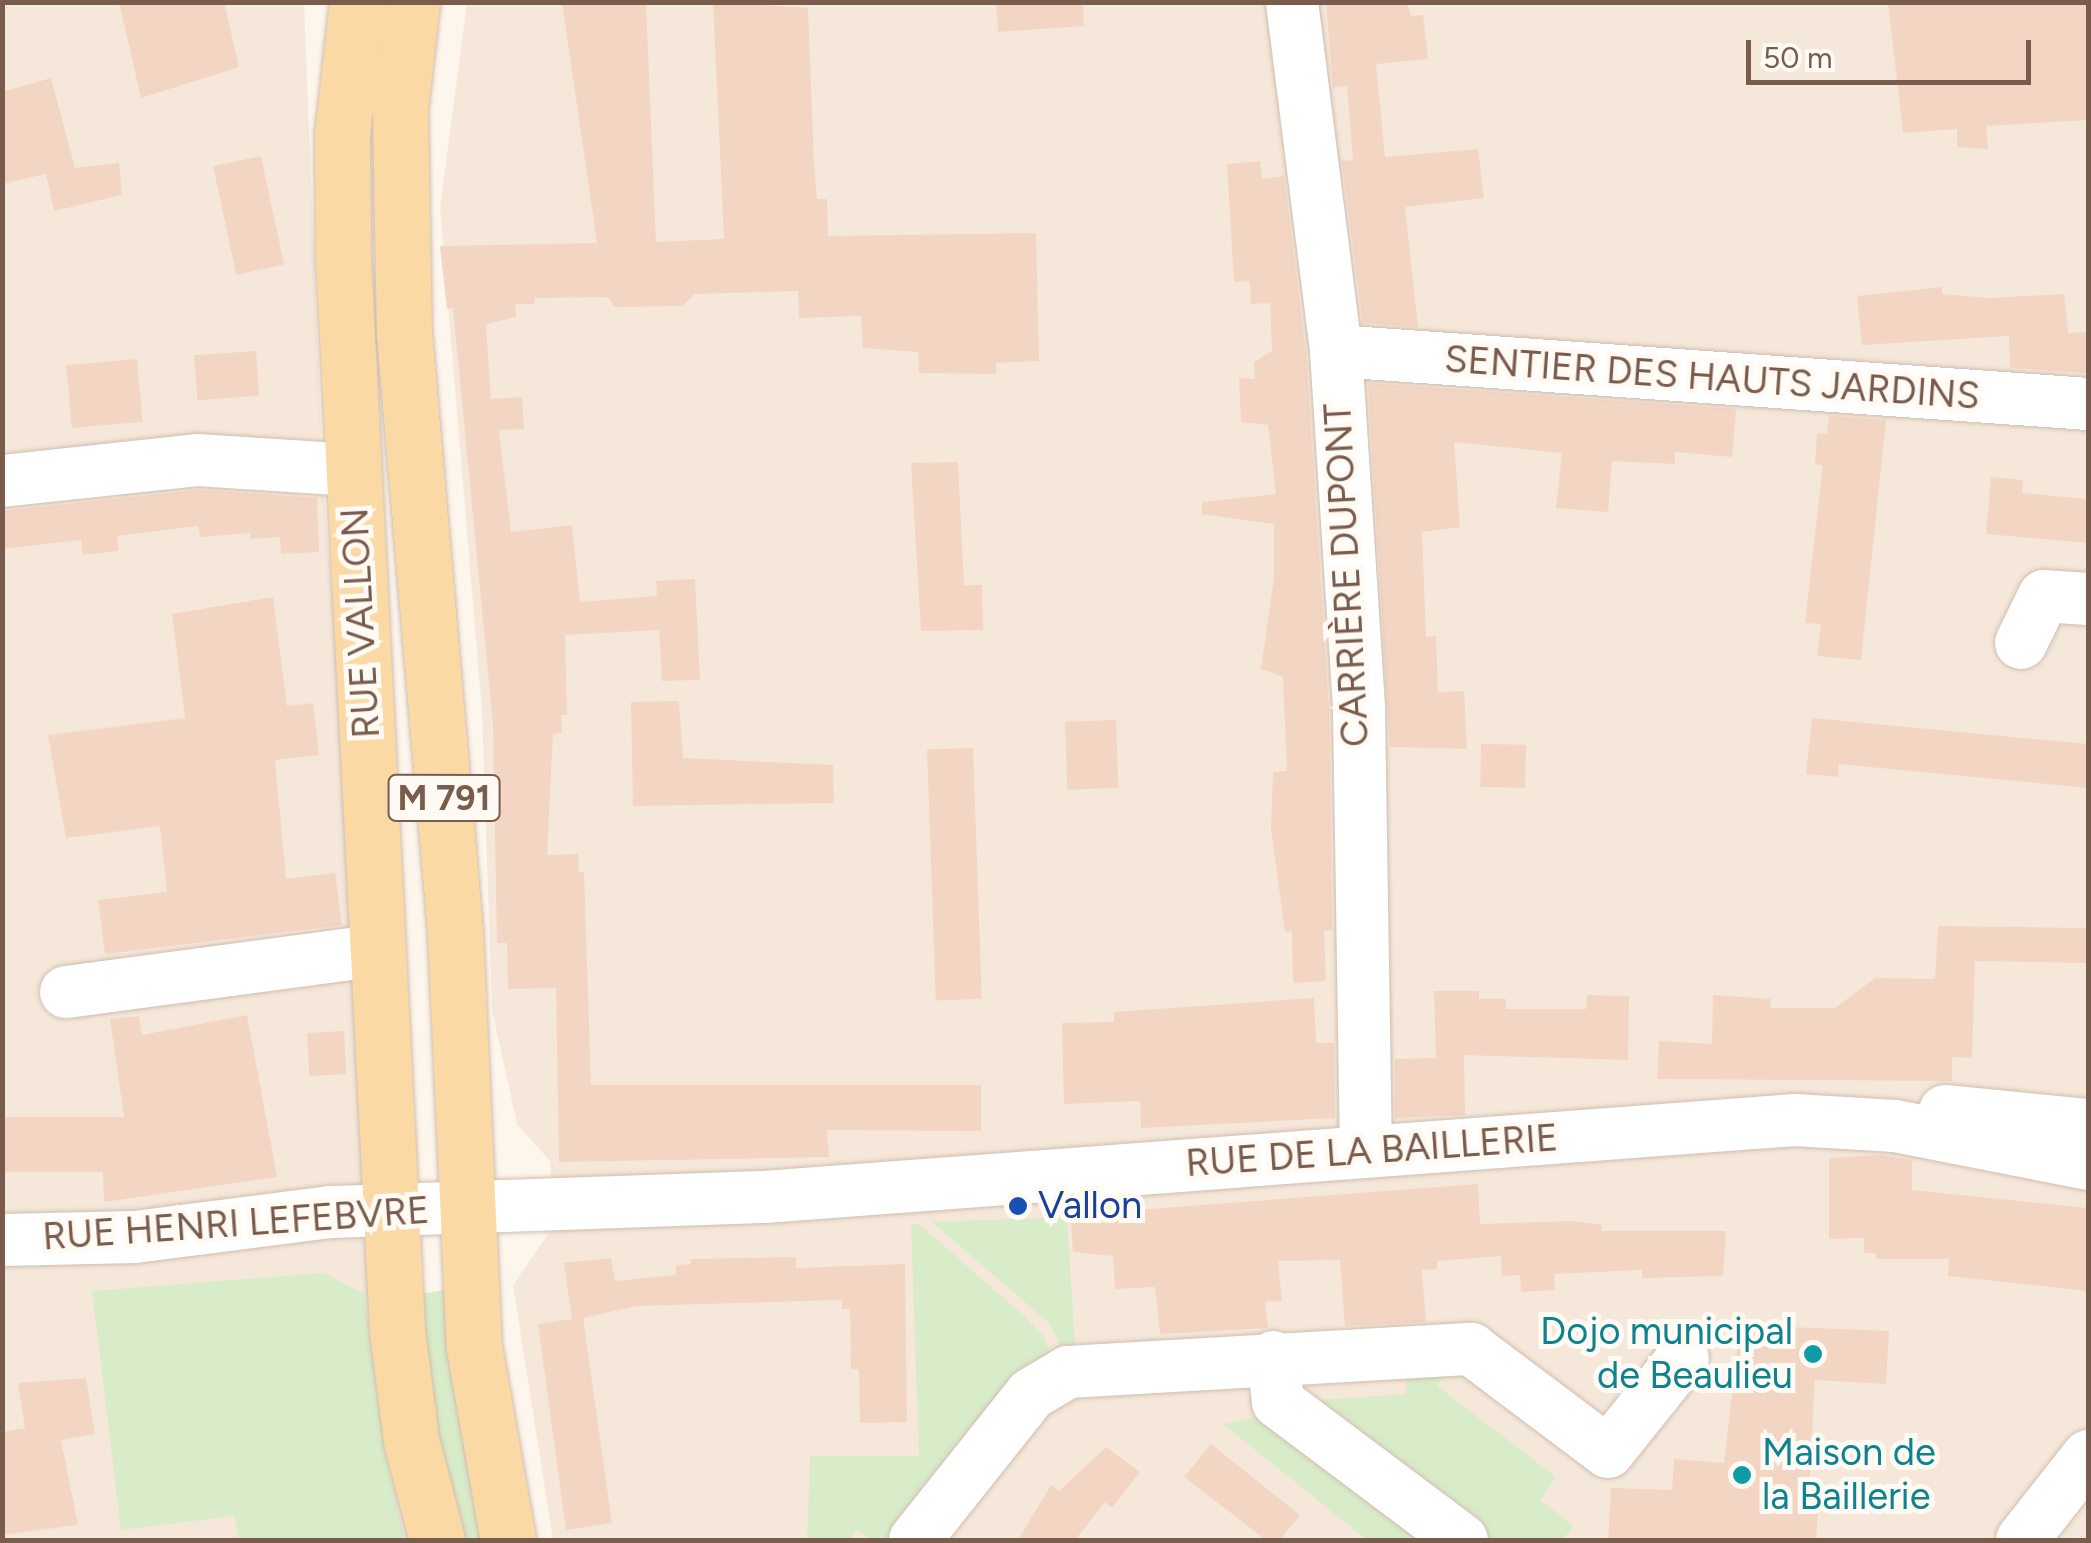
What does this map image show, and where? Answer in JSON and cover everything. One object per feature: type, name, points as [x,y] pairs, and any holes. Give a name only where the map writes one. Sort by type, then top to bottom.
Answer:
[{"type":"main road","name":"RUE VALLON","points":[[358,2],[342,167],[392,1210],[404,1402],[437,1540]]},
{"type":"main road","name":"RUE VALLON","points":[[412,2],[400,108],[401,290],[455,932],[477,1373],[508,1540]]},
{"type":"street","name":"CARRIÈRE DUPONT","points":[[1292,2],[1336,351],[1358,710],[1366,1151]]},
{"type":"street","name":"SENTIER DES HAUTS JARDINS","points":[[1336,351],[2088,404]]},
{"type":"street","points":[[2,481],[196,460],[354,470]]},
{"type":"street","points":[[2021,643],[2044,596],[2088,599]]},
{"type":"street","points":[[66,992],[379,950]]},
{"type":"street","name":"RUE DE LA BAILLERIE","points":[[470,1208],[764,1197],[1795,1120],[1876,1108],[2088,1125]]},
{"type":"street","name":"RUE DE LA BAILLERIE","points":[[1795,1120],[1895,1126],[2088,1164]]},
{"type":"street","name":"RUE HENRI LEFEBVRE","points":[[2,1240],[135,1237],[392,1210],[470,1208]]},
{"type":"street","points":[[915,1540],[1017,1410],[1057,1376],[1273,1357],[1472,1348],[1608,1452],[1683,1358]]},
{"type":"street","points":[[1273,1357],[1278,1402],[1462,1540]]},
{"type":"street","points":[[2022,1540],[2088,1456]]},
{"type":"shaded area","points":[[3,3],[304,3],[323,488],[413,1540],[3,1540]]},
{"type":"shaded area","points":[[467,3],[2088,3],[2088,1540],[553,1540],[513,1285],[555,1224],[550,1161],[517,1124],[492,1010],[482,711],[440,208]]},
{"type":"green space","points":[[1067,1217],[1075,1344],[1060,1345],[1049,1323],[932,1222]]},
{"type":"green space","points":[[919,1224],[1023,1315],[1044,1337],[1052,1361],[898,1540],[871,1540],[857,1530],[849,1540],[807,1540],[810,1456],[919,1456],[911,1225]]},
{"type":"green space","points":[[324,1273],[364,1294],[385,1453],[405,1540],[239,1540],[234,1516],[121,1530],[92,1291]]},
{"type":"green space","points":[[444,1290],[488,1540],[451,1540],[408,1296]]},
{"type":"green space","points":[[1454,1363],[1437,1386],[1556,1477],[1540,1500],[1574,1526],[1562,1540],[1480,1540],[1304,1401],[1406,1394],[1406,1367]]},
{"type":"green space","points":[[1274,1413],[1443,1540],[1367,1540],[1223,1424]]},
{"type":"building","points":[[119,2],[224,2],[239,67],[141,98]]},
{"type":"building","points":[[562,2],[646,2],[656,242],[724,239],[713,2],[808,8],[817,199],[827,199],[828,236],[1036,233],[1039,361],[996,363],[996,374],[919,373],[918,352],[863,348],[861,316],[799,318],[798,291],[695,294],[682,306],[614,307],[608,297],[535,298],[535,304],[515,304],[516,317],[486,324],[491,399],[522,397],[524,429],[499,430],[511,532],[572,525],[580,602],[657,596],[656,581],[695,579],[700,680],[662,681],[659,630],[565,635],[567,715],[561,715],[562,733],[553,734],[547,855],[578,854],[579,872],[584,872],[591,1085],[981,1085],[981,1131],[827,1130],[829,1157],[559,1162],[556,988],[508,989],[507,943],[497,943],[493,724],[453,308],[447,309],[440,246],[597,243]]},
{"type":"building","points":[[996,2],[1083,2],[1084,26],[998,32]]},
{"type":"building","points":[[1326,2],[1407,2],[1411,16],[1423,15],[1428,59],[1376,64],[1385,157],[1478,149],[1484,198],[1405,207],[1418,327],[1363,323],[1342,161],[1353,160],[1347,86],[1333,87]]},
{"type":"building","points":[[1888,2],[2088,2],[2088,120],[1986,126],[1988,149],[1957,147],[1957,129],[1903,133]]},
{"type":"building","points":[[51,78],[75,168],[119,163],[122,195],[54,211],[46,174],[2,184],[2,92]]},
{"type":"building","points":[[261,156],[284,265],[236,275],[213,166]]},
{"type":"building","points":[[1260,161],[1262,179],[1284,176],[1306,354],[1329,711],[1332,930],[1324,931],[1326,981],[1293,983],[1292,931],[1285,932],[1271,829],[1273,772],[1287,771],[1283,677],[1261,669],[1274,577],[1274,524],[1202,514],[1202,502],[1276,494],[1268,425],[1241,422],[1239,378],[1255,379],[1254,362],[1272,351],[1270,303],[1251,304],[1250,281],[1234,282],[1227,164]]},
{"type":"building","points":[[1942,287],[1942,294],[1990,298],[2064,294],[2068,333],[2088,332],[2088,373],[2010,368],[2009,336],[1862,345],[1857,296]]},
{"type":"building","points":[[256,351],[259,396],[197,400],[194,355]]},
{"type":"building","points":[[137,359],[142,422],[72,428],[66,365]]},
{"type":"building","points":[[1368,383],[1736,409],[1732,457],[1675,452],[1675,464],[1612,461],[1608,512],[1556,508],[1562,453],[1454,442],[1460,527],[1422,532],[1426,637],[1436,636],[1438,692],[1464,691],[1467,749],[1390,747]]},
{"type":"building","points":[[1829,416],[1886,420],[1861,660],[1817,656],[1821,624],[1805,623],[1823,465],[1815,464],[1817,433],[1827,434]]},
{"type":"building","points":[[958,462],[964,585],[982,585],[983,630],[921,631],[911,463]]},
{"type":"building","points":[[1991,477],[2023,480],[2022,493],[2088,499],[2088,543],[1986,534]]},
{"type":"building","points":[[199,490],[317,498],[319,552],[281,554],[280,537],[251,539],[250,533],[200,537],[198,526],[117,536],[119,551],[83,555],[81,540],[2,549],[2,511]]},
{"type":"building","points":[[273,597],[287,706],[313,703],[319,755],[275,760],[286,879],[335,873],[342,925],[105,954],[98,900],[167,892],[160,826],[66,838],[48,735],[185,718],[172,614]]},
{"type":"building","points":[[679,701],[683,758],[833,765],[834,803],[633,806],[631,702]]},
{"type":"building","points":[[1812,718],[2088,744],[2088,788],[1839,764],[1838,777],[1806,774]]},
{"type":"building","points":[[1116,720],[1118,788],[1067,790],[1065,722]]},
{"type":"building","points":[[1481,744],[1526,745],[1525,788],[1480,787]]},
{"type":"building","points":[[973,748],[982,999],[936,1000],[927,750]]},
{"type":"building","points":[[1938,926],[2088,928],[2088,963],[1975,961],[1972,1058],[1952,1057],[1952,1081],[1657,1079],[1659,1041],[1712,1044],[1713,995],[1771,999],[1770,1008],[1835,1008],[1875,978],[1935,979]]},
{"type":"building","points":[[1434,991],[1479,991],[1479,999],[1506,999],[1506,1009],[1586,1009],[1587,995],[1629,996],[1628,1060],[1464,1055],[1465,1115],[1395,1118],[1395,1059],[1436,1058]]},
{"type":"building","points":[[1314,998],[1316,1043],[1334,1043],[1335,1118],[1141,1128],[1140,1101],[1064,1104],[1062,1023],[1114,1022],[1114,1012]]},
{"type":"building","points":[[247,1015],[277,1177],[104,1202],[103,1172],[2,1172],[2,1117],[124,1117],[110,1019],[139,1016],[142,1035]]},
{"type":"building","points":[[344,1031],[346,1074],[309,1076],[307,1033]]},
{"type":"building","points":[[1880,1155],[1912,1160],[1912,1190],[2088,1208],[2088,1291],[1948,1276],[1949,1259],[1876,1259],[1876,1253],[1864,1253],[1864,1238],[1829,1239],[1829,1158]]},
{"type":"building","points":[[1478,1184],[1480,1224],[1572,1221],[1602,1225],[1601,1231],[1726,1231],[1723,1276],[1642,1278],[1642,1270],[1554,1274],[1555,1290],[1521,1292],[1520,1275],[1502,1276],[1501,1256],[1437,1261],[1437,1269],[1422,1270],[1426,1322],[1345,1326],[1340,1260],[1278,1261],[1282,1301],[1265,1302],[1268,1328],[1160,1334],[1155,1287],[1115,1289],[1113,1256],[1073,1252],[1071,1223],[1111,1222],[1110,1212]]},
{"type":"building","points":[[796,1257],[796,1268],[905,1264],[907,1422],[860,1423],[859,1369],[851,1369],[850,1309],[842,1309],[842,1300],[637,1306],[583,1318],[612,1523],[566,1530],[538,1324],[572,1319],[564,1263],[611,1258],[615,1281],[676,1275],[676,1265],[691,1264],[690,1259]]},
{"type":"building","name":"Maison de la Baillerie","points":[[1740,1325],[1889,1331],[1886,1384],[1815,1380],[1808,1509],[1818,1509],[1816,1540],[1608,1540],[1611,1488],[1672,1490],[1674,1459],[1724,1463]]},
{"type":"building","points":[[86,1378],[95,1434],[61,1440],[78,1525],[2,1535],[2,1432],[25,1428],[18,1383]]},
{"type":"building","points":[[1211,1444],[1300,1515],[1280,1540],[1266,1540],[1184,1477]]},
{"type":"building","points":[[1106,1447],[1140,1472],[1112,1508],[1105,1502],[1075,1540],[1018,1540],[1051,1485],[1059,1491]]},
{"type":"place","name":"Vallon","points":[[1018,1206]]},
{"type":"place","name":"Dojo municipal de Beaulieu","points":[[1813,1354]]},
{"type":"place","name":"Maison de la Baillerie","points":[[1742,1475]]}]
